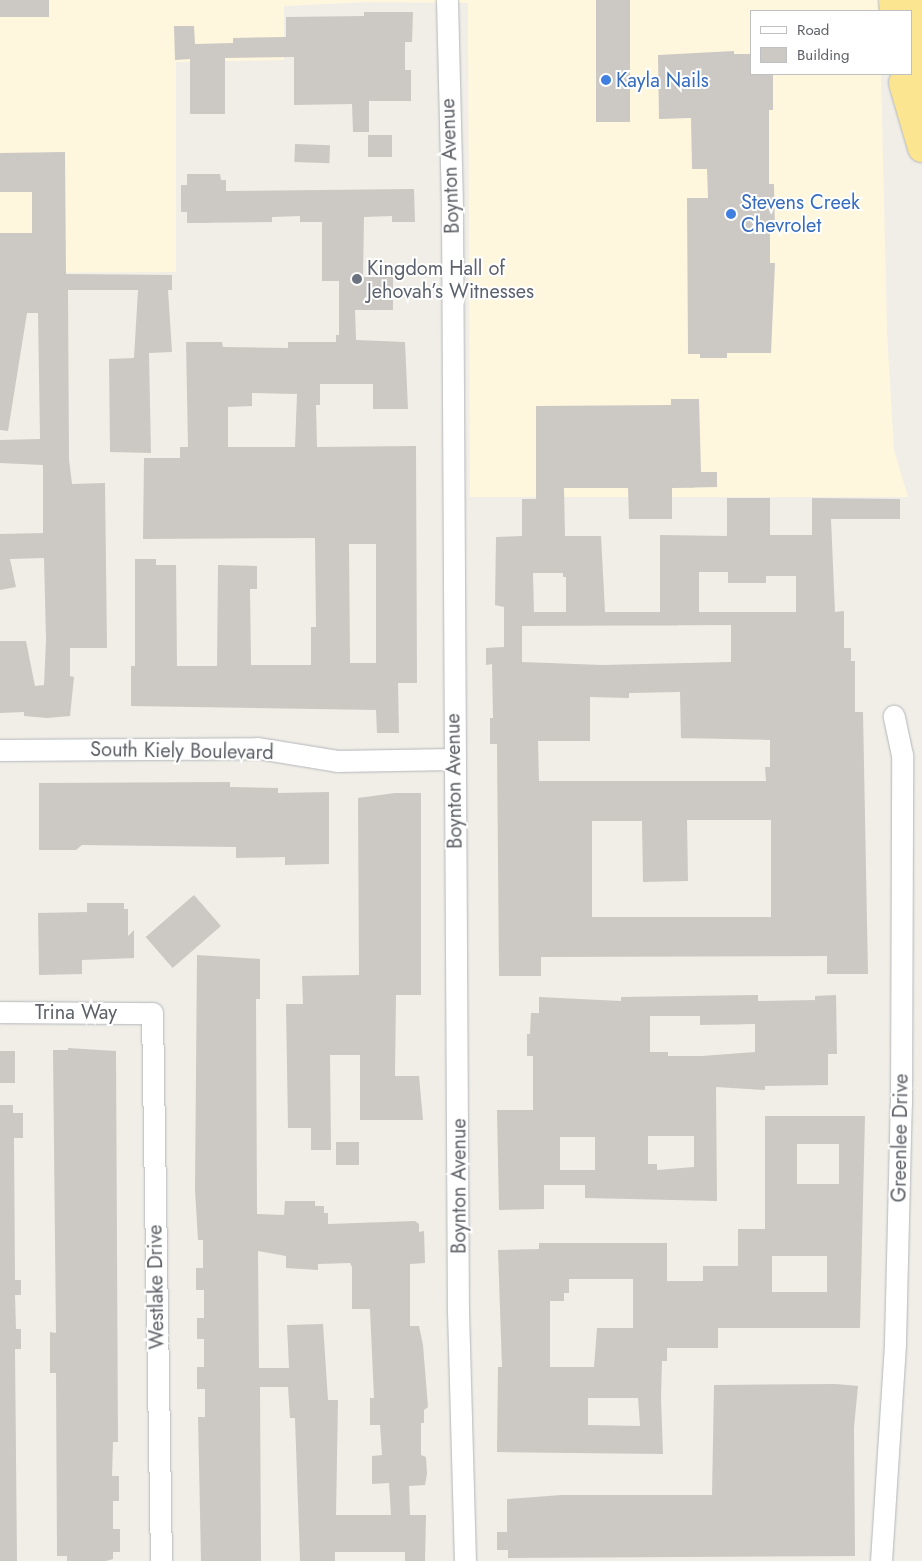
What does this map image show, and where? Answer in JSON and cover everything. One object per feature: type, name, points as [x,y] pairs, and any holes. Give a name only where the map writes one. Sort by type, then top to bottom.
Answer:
[{"type":"highway","points":[[916,0],[922,102]]},
{"type":"highway","points":[[901,75],[922,148]]},
{"type":"street","name":"Boynton Avenue","points":[[447,0],[452,211],[453,759],[458,1311],[464,1561]]},
{"type":"street","name":"Greenlee Drive","points":[[882,1561],[895,1342],[901,1104],[902,755],[894,716]]},
{"type":"street","name":"South Kiely Boulevard","points":[[0,750],[258,748],[337,761],[453,759]]},
{"type":"street","name":"Trina Way","points":[[0,1012],[152,1013]]},
{"type":"street","name":"Westlake Drive","points":[[152,1013],[161,1561]]},
{"type":"shaded area","points":[[0,0],[879,0],[879,10],[750,10],[750,75],[881,75],[887,332],[894,450],[908,497],[470,497],[468,3],[366,2],[284,6],[284,60],[176,62],[176,272],[0,273]]},
{"type":"building","points":[[0,0],[49,0],[49,17],[0,17]]},
{"type":"building","points":[[596,0],[630,0],[630,122],[596,122]]},
{"type":"building","points":[[364,12],[413,12],[412,42],[405,42],[405,70],[411,70],[411,101],[369,101],[369,132],[353,132],[352,104],[294,105],[294,57],[225,58],[225,114],[190,114],[190,59],[175,60],[174,26],[194,26],[195,44],[233,43],[233,38],[286,37],[286,17],[364,16]]},
{"type":"building","name":"Stevens Creek Chevrolet","points":[[734,51],[734,54],[750,54],[750,75],[773,75],[773,110],[769,110],[769,184],[774,184],[775,231],[770,231],[770,263],[775,263],[771,353],[727,353],[727,358],[700,358],[700,354],[688,354],[687,198],[708,198],[707,169],[692,169],[691,118],[659,119],[658,55]]},
{"type":"building","points":[[368,135],[392,135],[392,157],[368,157]]},
{"type":"building","points":[[295,144],[330,145],[329,163],[294,162]]},
{"type":"building","points":[[65,152],[66,274],[172,275],[172,290],[168,290],[172,352],[149,353],[151,453],[110,452],[109,359],[134,358],[138,290],[68,290],[69,459],[72,484],[105,483],[107,648],[70,648],[70,676],[74,677],[70,716],[47,718],[24,716],[24,712],[0,713],[0,641],[26,641],[35,686],[44,685],[46,640],[44,558],[10,559],[16,587],[0,590],[0,534],[43,533],[43,465],[0,463],[0,440],[40,439],[38,313],[27,313],[8,431],[0,430],[0,233],[32,233],[32,192],[0,192],[0,153]]},
{"type":"building","points":[[187,174],[220,174],[221,180],[226,180],[226,191],[414,189],[415,222],[392,222],[392,216],[364,217],[363,277],[393,277],[393,310],[355,310],[356,340],[405,342],[408,409],[373,409],[373,384],[320,384],[320,405],[316,405],[317,447],[416,446],[417,683],[398,683],[399,733],[377,733],[376,710],[131,706],[131,666],[135,666],[135,559],[156,559],[156,565],[176,565],[177,666],[217,666],[218,565],[257,566],[257,589],[250,589],[251,665],[311,665],[311,627],[316,627],[315,538],[143,539],[144,458],[180,458],[180,447],[188,447],[186,342],[222,342],[223,347],[288,348],[288,342],[336,342],[336,335],[339,335],[339,281],[322,281],[322,222],[300,222],[300,216],[272,217],[272,222],[187,223],[187,212],[181,212],[181,185],[187,185]],"holes":[[[252,393],[297,394],[295,447],[228,447],[228,407],[252,406]],[[349,544],[376,544],[376,663],[350,663]]]},
{"type":"building","points":[[671,399],[699,399],[701,472],[717,472],[717,487],[672,488],[672,519],[629,519],[628,488],[564,488],[565,536],[601,536],[605,612],[660,612],[660,535],[727,536],[727,498],[770,498],[770,535],[812,535],[812,498],[900,499],[900,519],[831,519],[835,612],[844,611],[844,648],[851,648],[851,661],[855,661],[855,712],[863,712],[868,974],[827,974],[827,956],[541,957],[541,976],[499,976],[497,744],[490,744],[490,718],[493,718],[492,664],[486,665],[486,648],[504,647],[504,607],[495,605],[496,537],[522,536],[522,499],[536,499],[536,406],[671,405]],"holes":[[[699,572],[728,572],[728,583],[766,583],[766,576],[796,576],[796,612],[699,612]],[[533,573],[563,573],[563,577],[566,577],[566,612],[534,612]],[[731,625],[731,662],[602,665],[522,662],[522,626]],[[680,692],[681,738],[770,740],[770,767],[765,767],[766,781],[539,781],[538,741],[590,741],[590,697],[629,698],[629,693]],[[687,820],[771,820],[771,917],[592,917],[592,821],[642,821],[643,882],[688,881]]]},
{"type":"building","points":[[230,782],[230,787],[278,788],[278,793],[329,792],[329,864],[285,865],[285,857],[236,858],[236,847],[82,845],[76,850],[39,850],[39,783]]},
{"type":"building","points":[[395,793],[421,793],[421,995],[396,995],[395,1076],[419,1076],[423,1120],[360,1120],[360,1055],[330,1055],[331,1150],[311,1150],[311,1128],[288,1128],[286,1004],[303,1004],[302,976],[359,975],[358,798]]},
{"type":"building","points":[[194,895],[221,926],[173,968],[146,937]]},
{"type":"building","points":[[87,903],[124,903],[124,909],[128,909],[128,936],[134,930],[134,958],[82,960],[82,974],[39,975],[38,913],[87,912]]},
{"type":"building","points":[[197,955],[260,959],[260,999],[256,999],[257,1214],[284,1215],[285,1201],[315,1201],[315,1206],[324,1206],[324,1213],[328,1213],[328,1224],[415,1221],[419,1224],[419,1232],[424,1231],[425,1263],[410,1264],[410,1326],[419,1326],[423,1345],[428,1407],[424,1410],[424,1423],[421,1423],[421,1455],[426,1457],[427,1474],[425,1485],[409,1486],[410,1515],[426,1515],[425,1561],[405,1561],[405,1552],[335,1552],[335,1561],[300,1561],[295,1418],[290,1418],[288,1387],[260,1387],[261,1561],[201,1561],[198,1417],[205,1417],[205,1389],[197,1389],[197,1367],[204,1367],[204,1339],[197,1339],[197,1318],[204,1318],[204,1290],[196,1290],[196,1268],[203,1268],[203,1240],[198,1240],[195,1190]],"holes":[[[258,1251],[286,1256],[286,1268],[318,1270],[318,1264],[350,1263],[352,1267],[352,1309],[370,1309],[374,1398],[370,1398],[370,1425],[380,1425],[382,1455],[372,1456],[372,1484],[389,1483],[391,1515],[336,1515],[338,1400],[328,1400],[323,1324],[287,1325],[289,1368],[259,1368]]]},
{"type":"building","points":[[758,995],[758,1001],[815,1000],[815,996],[836,995],[837,1054],[828,1054],[828,1085],[765,1086],[765,1090],[716,1087],[717,1201],[585,1198],[585,1185],[544,1185],[544,1209],[499,1210],[497,1110],[533,1110],[533,1056],[527,1056],[527,1034],[530,1034],[531,1013],[539,1013],[539,997],[621,1001],[621,997]],"holes":[[[650,1016],[700,1016],[700,1025],[755,1024],[755,1052],[702,1056],[668,1056],[668,1052],[650,1052]],[[648,1136],[694,1136],[694,1167],[657,1170],[657,1164],[648,1164]],[[560,1137],[595,1137],[595,1170],[560,1170]]]},
{"type":"building","points":[[68,1048],[116,1051],[118,1442],[113,1442],[112,1476],[119,1476],[119,1501],[113,1501],[113,1529],[120,1529],[120,1552],[113,1552],[113,1559],[106,1561],[67,1561],[67,1556],[57,1556],[56,1373],[50,1373],[50,1332],[56,1333],[53,1050],[68,1050]]},
{"type":"building","points":[[0,1051],[15,1051],[15,1083],[0,1083]]},
{"type":"building","points":[[0,1105],[13,1105],[13,1113],[23,1113],[23,1138],[14,1138],[15,1280],[21,1280],[21,1295],[15,1295],[16,1329],[21,1329],[21,1349],[15,1349],[17,1561],[0,1561]]},
{"type":"building","points":[[765,1116],[865,1116],[860,1328],[718,1328],[718,1348],[667,1348],[667,1361],[662,1361],[663,1454],[497,1452],[498,1367],[502,1367],[498,1250],[539,1249],[539,1243],[667,1243],[667,1281],[703,1281],[703,1266],[738,1266],[738,1229],[765,1229]],"holes":[[[797,1144],[839,1144],[839,1184],[797,1184]],[[772,1256],[827,1256],[827,1292],[772,1292]],[[569,1279],[633,1279],[633,1328],[597,1328],[594,1367],[550,1367],[550,1301],[564,1301],[564,1293],[569,1293]],[[588,1398],[638,1398],[640,1426],[588,1425]]]},
{"type":"building","points":[[336,1142],[359,1142],[359,1165],[336,1165]]},
{"type":"building","points":[[836,1384],[858,1386],[854,1427],[855,1556],[508,1558],[508,1550],[497,1550],[497,1532],[507,1532],[507,1499],[562,1495],[712,1495],[714,1385]]},
{"type":"place","name":"Kayla Nails","points":[[606,80]]},
{"type":"place","name":"Stevens Creek Chevrolet","points":[[731,214]]},
{"type":"place","name":"Kingdom Hall of Jehovah’s Witnesses","points":[[357,279]]}]
